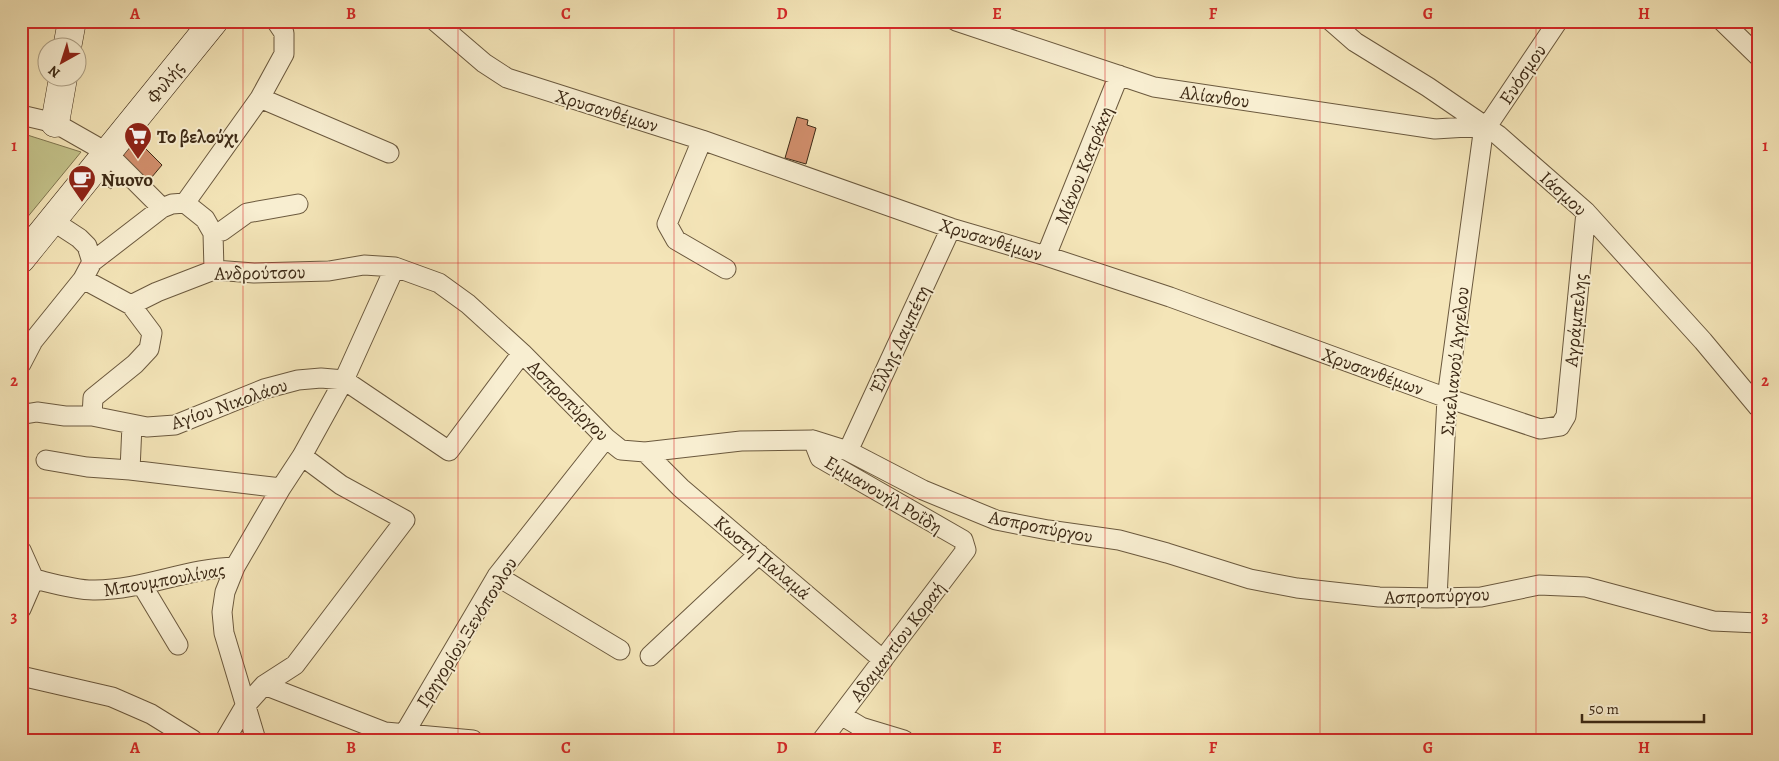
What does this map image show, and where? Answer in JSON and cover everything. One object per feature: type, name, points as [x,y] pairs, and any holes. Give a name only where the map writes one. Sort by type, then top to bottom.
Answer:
[{"type":"main road","points":[[69,38],[72,21]]},
{"type":"main road","name":"Φυλής","points":[[21,259],[214,21]]},
{"type":"main road","points":[[55,123],[61,88]]},
{"type":"street","points":[[185,203],[260,98],[284,54],[284,32],[276,21]]},
{"type":"street","name":"Χρυσανθέμων","points":[[436,21],[484,63],[507,78],[702,140],[951,228],[1046,256],[1170,297],[1447,398],[1540,429],[1560,426]]},
{"type":"street","name":"Ιάσμου","points":[[1331,21],[1355,42],[1498,135],[1586,212],[1703,341],[1758,408]]},
{"type":"street","name":"Ευόσμου","points":[[1484,126],[1492,119],[1558,21]]},
{"type":"street","points":[[1722,21],[1758,56]]},
{"type":"street","name":"Αλίανθου","points":[[958,22],[1154,87],[1435,129],[1484,126]]},
{"type":"street","name":"Μάνου Κατράκη","points":[[1046,256],[1119,75]]},
{"type":"street","points":[[260,98],[389,153]]},
{"type":"street","points":[[21,116],[55,123],[106,152],[162,208]]},
{"type":"street","name":"Σικελιανού Άγγελου","points":[[1437,598],[1447,398],[1484,126]]},
{"type":"street","points":[[702,140],[667,224],[676,240],[726,270]]},
{"type":"street","points":[[21,364],[33,341],[83,279],[92,262],[162,208],[172,204],[185,203],[205,219],[213,233],[214,270]]},
{"type":"street","points":[[213,233],[222,231],[247,213],[298,204]]},
{"type":"street","name":"Αγράμπελης","points":[[1560,426],[1566,416],[1586,212]]},
{"type":"street","points":[[52,221],[87,246],[92,262]]},
{"type":"street","name":"Έλλης Λαμπέτη","points":[[848,451],[951,228]]},
{"type":"street","name":"Ανδρούτσου","points":[[131,305],[157,292],[214,270],[254,273],[329,271],[364,265],[396,267]]},
{"type":"street","points":[[256,740],[224,633],[222,612],[225,592],[235,567],[302,456],[344,380],[396,267]]},
{"type":"street","name":"Ασπροπύργου","points":[[396,267],[439,283],[468,304],[522,353],[620,450],[645,452],[741,441],[813,440],[848,451],[923,490],[996,520],[1048,530],[1119,540],[1250,579],[1297,588],[1380,597],[1481,597],[1539,585],[1586,586],[1713,620],[1758,623]]},
{"type":"street","points":[[83,279],[131,305],[152,333],[149,349],[135,364],[93,398],[92,416]]},
{"type":"street","name":"Αγίου Νικολάου","points":[[22,415],[36,412],[65,416],[92,416],[147,427],[176,425],[264,389],[298,380],[321,378],[344,380],[449,451],[522,353]]},
{"type":"street","points":[[130,470],[132,425]]},
{"type":"street","name":"Γρηγορίου Ξενόπουλου","points":[[404,734],[496,576],[606,438]]},
{"type":"street","name":"Εμμανουήλ Ροΐδη","points":[[813,440],[820,458],[963,540]]},
{"type":"street","name":"Κωστή Παλαμά","points":[[645,452],[681,488],[883,660]]},
{"type":"street","points":[[225,740],[245,706],[264,685],[295,665],[405,520],[341,485],[302,456]]},
{"type":"street","points":[[46,460],[87,467],[130,470],[281,488]]},
{"type":"street","name":"Αδαμαντίου Κοραή","points":[[822,740],[966,550],[963,540]]},
{"type":"street","points":[[21,550],[34,579],[21,609]]},
{"type":"street","points":[[650,656],[759,554]]},
{"type":"street","name":"Μπουμπουλίνας","points":[[34,579],[94,591],[142,585],[215,567],[235,567]]},
{"type":"street","points":[[496,576],[620,650]]},
{"type":"street","points":[[142,585],[178,645]]},
{"type":"street","points":[[21,676],[112,697],[151,714],[193,740]]},
{"type":"street","points":[[264,685],[385,732],[473,740]]},
{"type":"street","points":[[841,715],[861,728],[904,740]]},
{"type":"shaded area","points":[[21,133],[81,152],[21,225]]},
{"type":"building","points":[[797,117],[808,120],[807,125],[816,128],[806,164],[785,158]]},
{"type":"building","name":"Το βελούχι","points":[[131,134],[162,165],[146,184],[113,156]]},
{"type":"building","points":[[111,161],[122,178],[111,189],[97,178]]},
{"type":"place","name":"Το βελούχι","points":[[138,160]]},
{"type":"place","name":"Nuovo","points":[[82,203]]}]
